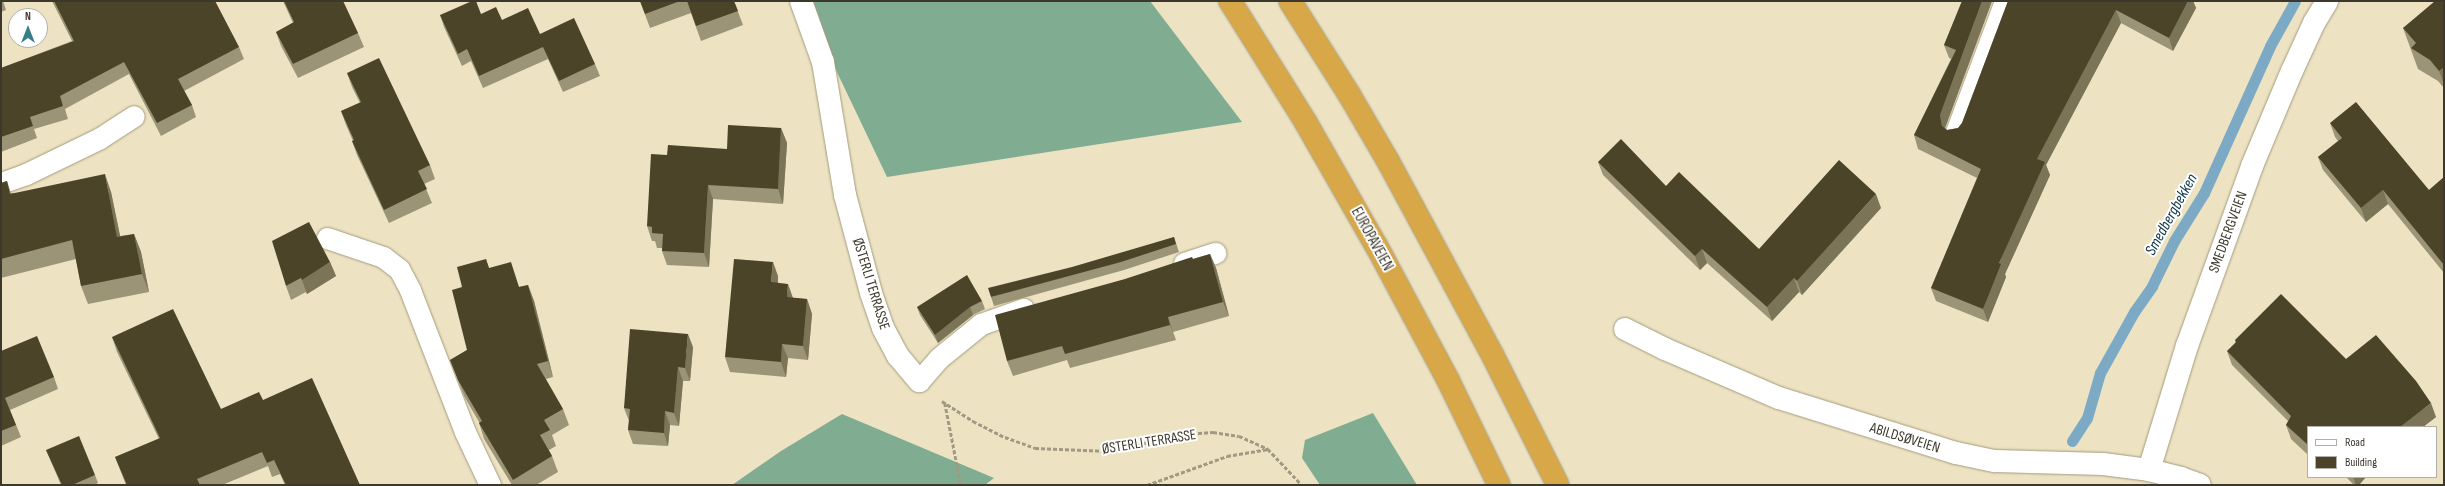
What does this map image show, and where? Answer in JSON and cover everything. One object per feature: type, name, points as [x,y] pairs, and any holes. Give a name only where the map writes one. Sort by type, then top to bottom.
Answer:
[{"type":"highway","name":"EUROPAVEIEN","points":[[1230,1],[1305,121],[1377,247],[1448,380],[1499,485]]},
{"type":"highway","points":[[1290,1],[1350,96],[1388,161],[1493,356],[1558,485]]},
{"type":"street","name":"ØSTERLI TERRASSE","points":[[801,1],[823,62],[845,195],[871,293],[883,328],[898,356],[919,381]]},
{"type":"street","name":"SMEDBERGVEIEN","points":[[2149,470],[2187,346],[2252,166],[2292,71],[2314,23],[2327,1]]},
{"type":"street","name":"ABILDSØVEIEN","points":[[1625,329],[1665,349],[1779,398],[1956,454],[1995,460],[2103,464],[2149,470],[2182,478],[2200,485]]},
{"type":"lane","points":[[1956,132],[2005,1]]},
{"type":"lane","points":[[1,183],[26,174],[100,138],[134,116]]},
{"type":"lane","points":[[327,238],[383,257],[399,269],[410,290],[465,432],[490,485]]},
{"type":"lane","points":[[1163,270],[1215,253]]},
{"type":"lane","points":[[919,381],[939,358],[981,324],[1007,313],[1045,303]]},
{"type":"path","name":"ØSTERLI TERRASSE","points":[[919,381],[944,402],[973,421],[1005,437],[1035,448],[1109,451],[1186,434],[1213,432],[1239,436],[1268,449],[1302,485]]},
{"type":"path","points":[[944,402],[961,485]]},
{"type":"path","points":[[1147,485],[1227,456],[1268,449]]},
{"type":"green space","points":[[803,1],[1150,1],[1242,122],[887,177]]},
{"type":"green space","points":[[1373,413],[1417,485],[1320,485],[1302,458],[1305,440]]},
{"type":"green space","points":[[842,414],[994,478],[985,485],[732,485],[781,451]]},
{"type":"building","points":[[54,1],[215,1],[239,47],[178,79],[192,105],[157,123],[124,62],[60,96],[63,106],[30,117],[33,126],[1,137],[1,68],[74,41]]},
{"type":"building","points":[[284,1],[343,1],[358,33],[293,64],[276,32],[294,22]]},
{"type":"building","points":[[472,1],[476,1],[481,14],[496,7],[502,20],[528,8],[540,34],[574,18],[595,64],[559,81],[543,47],[479,76],[467,49],[458,54],[440,15]]},
{"type":"building","points":[[640,1],[680,1],[645,14]]},
{"type":"building","points":[[687,1],[734,1],[738,11],[696,26]]},
{"type":"building","points":[[1962,1],[1982,1],[1940,115],[1942,126],[1947,130],[1958,128],[1962,123],[2008,1],[2188,1],[2169,38],[2116,10],[2037,159],[2045,162],[1999,263],[2001,264],[1983,309],[1931,288],[1981,169],[1914,135],[1956,50],[1944,45]]},
{"type":"building","points":[[2435,1],[2444,1],[2444,67],[2439,71],[2430,60],[2411,48],[2416,43],[2403,28]]},
{"type":"building","points":[[379,58],[430,165],[418,171],[427,189],[384,210],[352,141],[354,140],[341,111],[361,102],[347,73]]},
{"type":"building","points":[[2356,102],[2429,190],[2444,177],[2444,265],[2383,190],[2361,208],[2318,157],[2342,138],[2330,123]]},
{"type":"building","points":[[728,125],[781,128],[778,189],[708,185],[704,253],[662,251],[663,234],[652,233],[652,227],[647,226],[651,154],[667,155],[668,145],[727,149]]},
{"type":"building","points":[[1621,139],[1666,186],[1679,172],[1759,249],[1839,160],[1876,194],[1797,281],[1794,278],[1767,307],[1702,249],[1695,256],[1598,162]]},
{"type":"building","points":[[105,174],[117,237],[134,234],[142,274],[81,286],[72,240],[1,259],[1,183],[7,181],[10,194]]},
{"type":"building","points":[[309,222],[330,262],[302,280],[301,278],[286,286],[272,241]]},
{"type":"building","points":[[1174,237],[1176,244],[1121,262],[991,297],[988,288],[1072,267]]},
{"type":"building","points":[[1210,254],[1223,302],[1168,317],[1170,325],[1065,354],[1062,346],[1007,361],[995,315],[1125,279],[1192,257],[1193,259]]},
{"type":"building","points":[[486,259],[489,268],[511,262],[519,287],[528,285],[548,361],[537,364],[563,409],[544,420],[550,430],[540,435],[552,456],[513,480],[479,423],[482,421],[458,380],[450,360],[467,350],[452,290],[462,287],[457,267]]},
{"type":"building","points":[[734,259],[773,262],[771,282],[788,284],[787,297],[807,299],[803,346],[782,344],[781,362],[725,357]]},
{"type":"building","points":[[967,275],[982,301],[970,307],[935,335],[917,307]]},
{"type":"building","points":[[2281,294],[2346,359],[2376,335],[2416,381],[2431,403],[2401,426],[2307,426],[2307,444],[2286,425],[2291,416],[2227,351],[2236,342],[2235,340]]},
{"type":"building","points":[[173,309],[221,409],[259,392],[263,400],[312,378],[360,485],[286,485],[274,460],[267,463],[262,452],[197,479],[200,485],[127,485],[115,457],[160,438],[112,337]]},
{"type":"building","points":[[630,329],[688,334],[685,368],[678,367],[674,413],[665,411],[664,433],[628,430],[630,409],[624,408]]},
{"type":"building","points":[[37,336],[54,377],[5,398],[16,425],[1,431],[1,351]]},
{"type":"building","points":[[79,436],[95,475],[72,485],[62,485],[46,450]]},
{"type":"waterway","name":"Smedbergbekken","points":[[2072,441],[2087,418],[2100,373],[2134,312],[2152,286],[2174,241],[2204,193],[2270,46],[2295,1]]}]
